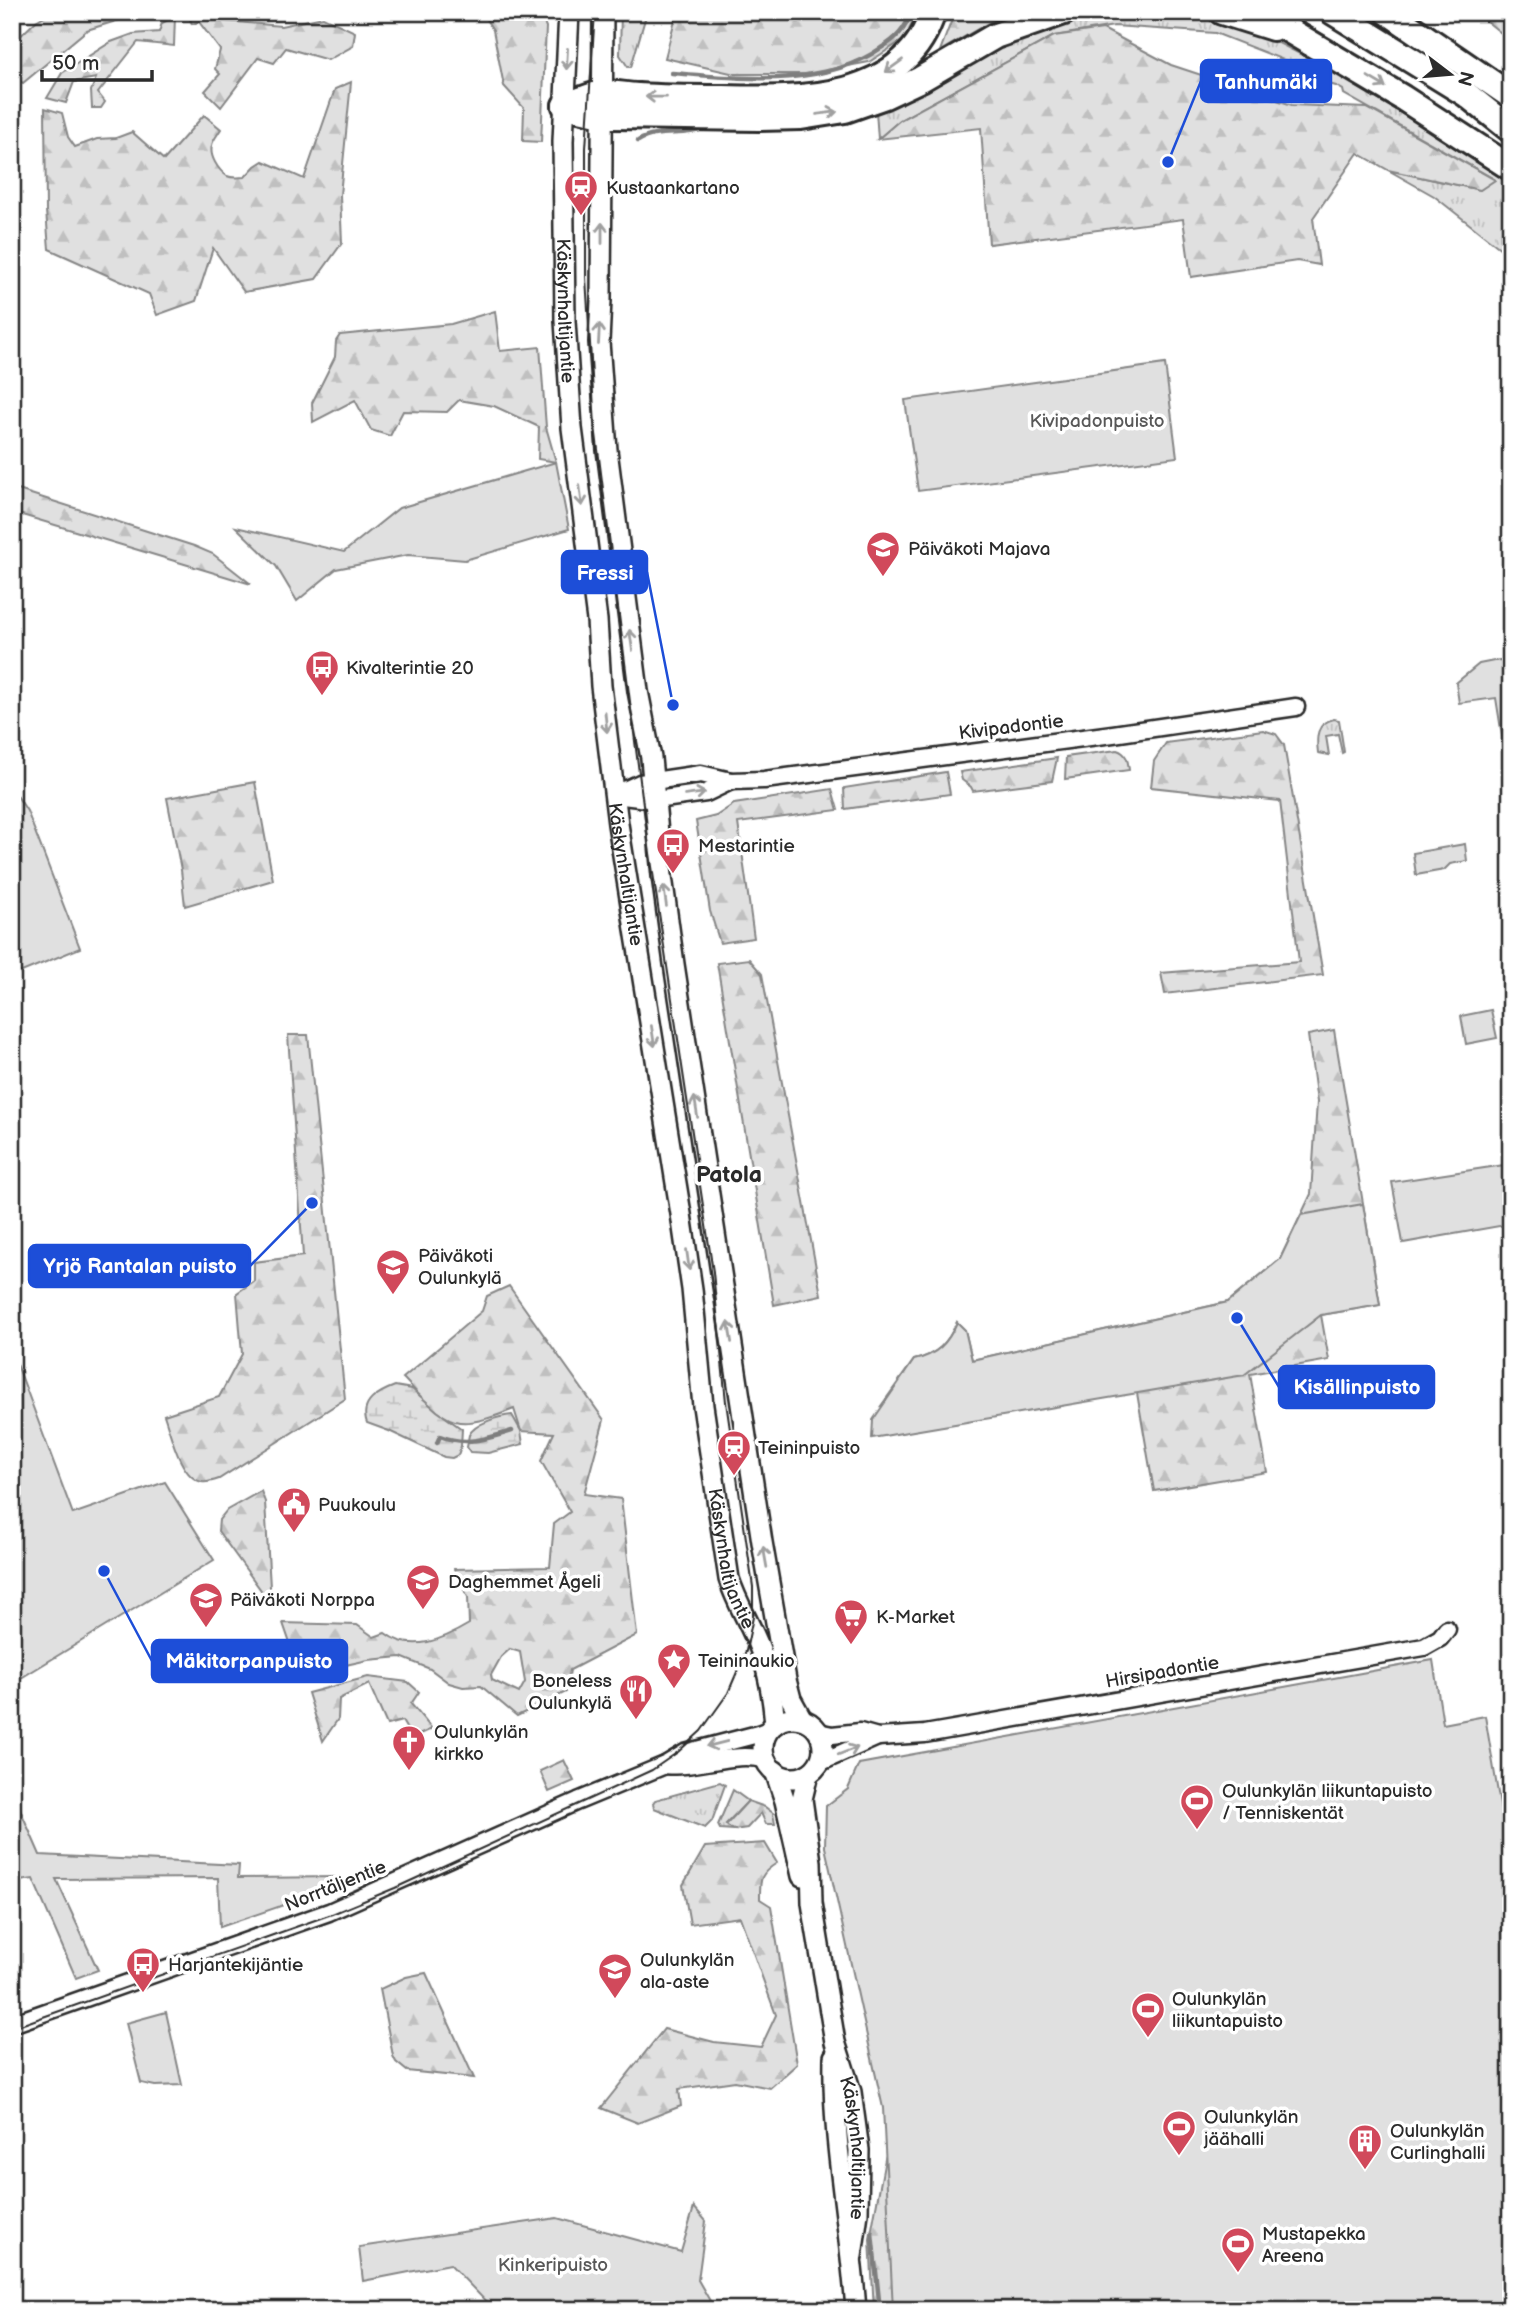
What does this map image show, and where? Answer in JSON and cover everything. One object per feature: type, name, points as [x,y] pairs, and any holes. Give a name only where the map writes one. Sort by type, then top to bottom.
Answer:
[{"type":"highway","points":[[604,104],[641,96],[760,99],[809,97],[844,91],[878,77],[897,64],[916,45],[933,12]]},
{"type":"highway","points":[[565,106],[604,104],[759,118],[801,117],[845,110],[885,96],[921,79],[995,36],[1064,12]]},
{"type":"highway","points":[[1222,12],[1252,20],[1319,47]]},
{"type":"highway","points":[[1258,12],[1319,47],[1511,168]]},
{"type":"highway","points":[[1333,12],[1466,94],[1511,130]]},
{"type":"highway","points":[[1388,12],[1511,96]]},
{"type":"highway","points":[[1408,12],[1480,74]]},
{"type":"main road","name":"Käskynhaltijantie","points":[[569,12],[565,106],[564,283],[570,408],[597,620],[601,686],[614,795],[692,1289],[703,1406],[727,1569],[736,1599],[756,1640],[766,1669],[773,1726]]},
{"type":"main road","name":"Käskynhaltijantie","points":[[603,12],[604,104],[599,342],[615,521],[638,691],[655,790],[662,876],[674,964],[762,1542],[786,1680],[791,1699],[802,1719]]},
{"type":"main road","points":[[788,1718],[802,1719],[818,1732],[823,1747],[813,1768],[790,1777],[771,1765],[764,1742],[773,1726],[788,1718]]},
{"type":"main road","name":"Käskynhaltijantie","points":[[771,1765],[785,1801],[799,1867],[811,1903],[835,2042],[834,2088],[856,2310]]},
{"type":"main road","name":"Käskynhaltijantie","points":[[811,1903],[811,1862],[802,1799],[813,1768]]},
{"type":"street","name":"Kivipadontie","points":[[614,795],[655,790],[706,793],[731,781],[764,780],[1100,736],[1296,707]]},
{"type":"street","name":"Hirsipadontie","points":[[818,1732],[832,1735],[860,1732],[878,1737],[925,1734],[1424,1647],[1440,1638],[1447,1629]]},
{"type":"street","name":"Norrtäljentie","points":[[12,2024],[355,1901],[665,1765],[685,1753],[758,1734],[773,1726]]},
{"type":"street","name":"Hirsipadontie","points":[[813,1768],[878,1737]]},
{"type":"street","name":"Norrtäljentie","points":[[665,1765],[683,1767],[736,1757],[757,1757],[771,1765]]},
{"type":"green space","points":[[51,12],[76,12],[79,18],[112,17],[121,12],[145,12],[87,30],[23,83],[12,76],[12,44],[36,21]]},
{"type":"green space","points":[[481,12],[539,12],[546,27],[541,142],[523,141],[524,108],[504,86],[493,30]]},
{"type":"green space","points":[[621,12],[647,12],[631,67],[628,67],[620,55]]},
{"type":"green space","points":[[677,12],[917,12],[906,38],[869,62],[805,74],[735,74],[665,58]]},
{"type":"green space","points":[[952,12],[1016,12],[990,22],[940,51]]},
{"type":"green space","points":[[1147,12],[1211,19],[1257,32],[1302,55],[1511,178],[1511,257],[1434,196],[1388,170],[1480,190],[1494,179],[1299,66],[1215,33],[1114,26],[1054,36],[900,120],[878,139],[876,111],[964,62],[1056,24],[1097,14]]},
{"type":"green space","points":[[1475,12],[1511,12],[1511,41]]},
{"type":"green space","points":[[211,13],[225,16],[226,21],[281,26],[323,17],[355,32],[353,46],[328,60],[286,48],[274,63],[258,58],[221,107],[205,91],[220,74],[215,69],[220,50],[199,22],[192,24],[188,14]]},
{"type":"green space","points":[[175,16],[174,46],[138,42],[98,93],[105,102],[101,108],[92,108],[91,91],[96,78],[74,82],[66,103],[47,98],[62,73],[111,42],[133,34],[159,32],[162,23]]},
{"type":"green space","points":[[1103,29],[1171,65],[1292,105],[1367,108],[1495,180],[1480,190],[1388,170],[1358,153],[1313,218],[1319,265],[1297,261],[1191,277],[1183,219],[989,244],[981,128],[878,139],[900,120],[1054,36]]},
{"type":"green space","points":[[351,82],[340,195],[342,243],[316,279],[244,292],[213,248],[196,301],[157,315],[149,294],[49,249],[45,108],[62,113],[68,137],[75,147],[97,139],[116,138],[132,132],[164,160],[204,115],[221,129],[211,149],[220,170],[227,176],[245,177],[263,161],[304,179],[335,89]]},
{"type":"green space","points":[[495,311],[500,351],[540,347],[546,427],[556,462],[538,459],[539,427],[494,406],[459,400],[447,412],[403,411],[390,436],[371,430],[355,400],[313,422],[312,403],[335,357],[336,341],[340,335],[451,324]]},
{"type":"green space","name":"Kivipadonpuisto","points":[[1165,364],[1177,457],[918,491],[905,400]]},
{"type":"green space","points":[[556,462],[569,529],[465,560],[408,555],[336,569],[297,601],[276,566],[236,527],[344,552],[399,508]]},
{"type":"green space","points":[[12,488],[194,546],[213,554],[251,584],[12,512]]},
{"type":"green space","points":[[1499,660],[1511,662],[1511,747],[1504,748],[1496,698],[1459,703],[1456,683],[1479,664]]},
{"type":"green space","points":[[1334,719],[1339,720],[1344,752],[1342,753],[1338,734],[1326,736],[1329,755],[1318,753],[1318,732],[1324,724]]},
{"type":"green space","points":[[1263,730],[1276,734],[1284,745],[1323,975],[1165,994],[1161,973],[1299,962],[1280,801],[1151,787],[1154,761],[1166,743]]},
{"type":"green space","points":[[1117,750],[1125,755],[1129,770],[1065,779],[1066,757]]},
{"type":"green space","points":[[1057,758],[1052,781],[973,791],[962,780],[960,772]]},
{"type":"green space","points":[[946,772],[950,794],[845,809],[844,788]]},
{"type":"green space","points":[[255,782],[273,880],[185,906],[167,798]]},
{"type":"green space","points":[[12,788],[27,811],[80,948],[12,976]]},
{"type":"green space","points":[[832,789],[838,810],[738,823],[754,938],[720,943],[710,911],[696,821],[716,816],[734,804]]},
{"type":"green space","points":[[1465,844],[1467,861],[1450,864],[1444,870],[1416,875],[1413,853]]},
{"type":"green space","points":[[749,959],[762,974],[821,1295],[774,1305],[717,963]]},
{"type":"green space","points":[[1491,1010],[1497,1038],[1466,1044],[1461,1016]]},
{"type":"green space","points":[[1334,1030],[1380,1305],[1321,1315],[1329,1360],[1250,1374],[1267,1472],[1154,1491],[1137,1393],[1126,1381],[881,1406],[914,1360],[941,1347],[957,1322],[965,1330],[972,1360],[1228,1302],[1280,1259],[1311,1194],[1317,1102],[1308,1035]]},
{"type":"green space","points":[[288,1035],[308,1035],[345,1399],[219,1479],[202,1482],[194,1479],[182,1464],[164,1415],[219,1397],[242,1354],[237,1293],[254,1281],[254,1262],[303,1256]]},
{"type":"green space","points":[[1511,1164],[1511,1224],[1403,1243],[1392,1182]]},
{"type":"green space","points":[[1363,1204],[1380,1305],[1321,1315],[1244,1375],[872,1438],[873,1420],[914,1360],[941,1347],[957,1322],[965,1330],[972,1360],[1228,1302],[1280,1259],[1301,1215]]},
{"type":"green space","points":[[509,1286],[604,1420],[584,1494],[621,1499],[637,1635],[570,1670],[566,1692],[517,1716],[481,1686],[463,1687],[449,1683],[430,1669],[401,1657],[368,1660],[301,1675],[283,1623],[357,1625],[374,1637],[385,1633],[406,1643],[428,1642],[469,1624],[468,1597],[454,1569],[550,1567],[554,1524],[570,1512],[541,1461],[554,1433],[521,1431],[514,1409],[477,1421],[455,1421],[433,1408],[403,1378],[482,1311],[487,1296]],"holes":[[[510,1649],[520,1652],[525,1682],[519,1693],[492,1680],[491,1675],[501,1657]]]},
{"type":"green space","points":[[12,1351],[73,1514],[165,1482],[214,1560],[13,1683],[12,1784]]},
{"type":"green space","points":[[395,1386],[412,1389],[462,1429],[458,1455],[452,1458],[444,1457],[367,1423],[365,1416],[368,1404],[383,1391]]},
{"type":"green space","points":[[512,1415],[521,1431],[523,1444],[488,1453],[470,1452],[467,1447],[472,1431],[488,1421]]},
{"type":"green space","points":[[261,1491],[265,1502],[271,1604],[218,1531],[219,1520],[227,1510]]},
{"type":"green space","name":"Oulunkylän liikuntapuisto","points":[[1433,1660],[1443,1724],[1485,1716],[1511,1870],[1511,2310],[893,2310],[883,2108],[825,1847],[826,1806],[848,1789],[859,1764]]},
{"type":"green space","points":[[368,1677],[408,1682],[419,1692],[411,1704],[432,1729],[412,1738],[402,1721],[387,1725],[369,1684],[339,1699],[338,1719],[323,1741],[308,1693]]},
{"type":"green space","points":[[564,1760],[574,1781],[549,1792],[540,1771]]},
{"type":"green space","points":[[720,1782],[725,1785],[712,1821],[705,1828],[654,1808],[655,1800]]},
{"type":"green space","points":[[733,1790],[748,1801],[726,1824],[734,1830],[720,1829],[718,1825]]},
{"type":"green space","points":[[12,1791],[40,1855],[239,1865],[238,1878],[338,1877],[336,1887],[220,1927],[218,1878],[56,1879],[98,1970],[76,1978],[33,1879],[12,1882]]},
{"type":"green space","points":[[748,1801],[773,1813],[775,1824],[766,1824],[761,1813],[747,1828],[734,1830],[726,1825]]},
{"type":"green space","points":[[765,1843],[777,1863],[762,1878],[760,1899],[771,1906],[797,2064],[770,2088],[735,2081],[679,2089],[681,2106],[638,2123],[601,2108],[664,2029],[714,2042],[761,2047],[776,2015],[740,1917],[690,1924],[683,1885],[705,1847]]},
{"type":"green space","points":[[426,1973],[474,2078],[407,2071],[393,2056],[380,1989],[406,1977]]},
{"type":"green space","points":[[166,2012],[182,2085],[155,2086],[141,2083],[126,2023]]},
{"type":"green space","points":[[885,2159],[954,2310],[874,2310],[870,2239]]},
{"type":"green space","name":"Kinkeripuisto","points":[[694,2207],[706,2221],[698,2280],[714,2308],[494,2310],[450,2264],[363,2281],[359,2247],[557,2218],[681,2252]]},
{"type":"waterway","points":[[672,73],[780,78],[833,70],[858,61],[891,41],[900,33],[911,12]]},
{"type":"waterway","points":[[638,141],[653,135],[703,129]]},
{"type":"waterway","points":[[437,1443],[440,1436],[467,1441],[512,1431]]},
{"type":"waterway","points":[[872,2233],[880,2310]]},
{"type":"tram line","points":[[12,2028],[332,1914],[395,1888],[652,1770],[678,1752],[701,1731],[728,1693],[746,1651],[753,1617],[753,1587],[726,1402],[713,1272],[645,820],[595,426],[586,277],[586,148],[595,12]]},
{"type":"place","name":"Tanhumäki","points":[[1168,162]]},
{"type":"place","name":"Kustaankartano","points":[[581,217]]},
{"type":"place","name":"Päiväkoti Majava","points":[[883,578]]},
{"type":"place","name":"Kivalterintie 20","points":[[322,697]]},
{"type":"place","name":"Fressi","points":[[673,705]]},
{"type":"place","name":"Mestarintie","points":[[673,875]]},
{"type":"place","name":"Yrjö Rantalan puisto","points":[[312,1203]]},
{"type":"place","name":"Päiväkoti Oulunkylä","points":[[393,1296]]},
{"type":"place","name":"Kisällinpuisto","points":[[1237,1318]]},
{"type":"place","name":"Teininpuisto","points":[[734,1477]]},
{"type":"place","name":"Puukoulu","points":[[294,1534]]},
{"type":"place","name":"Mäkitorpanpuisto","points":[[104,1571]]},
{"type":"place","name":"Daghemmet Ågeli","points":[[423,1611]]},
{"type":"place","name":"Päiväkoti Norppa","points":[[206,1629]]},
{"type":"place","name":"K-Market","points":[[851,1646]]},
{"type":"place","name":"Teininaukio","points":[[674,1690]]},
{"type":"place","name":"Boneless Oulunkylä","points":[[636,1721]]},
{"type":"place","name":"Oulunkylän kirkko","points":[[409,1772]]},
{"type":"place","name":"Oulunkylän liikuntapuisto / Tenniskentät","points":[[1197,1831]]},
{"type":"place","name":"Harjantekijäntie","points":[[143,1994]]},
{"type":"place","name":"Oulunkylän ala-aste","points":[[615,2000]]},
{"type":"place","name":"Oulunkylän liikuntapuisto","points":[[1148,2039]]},
{"type":"place","name":"Oulunkylän jäähalli","points":[[1179,2157]]},
{"type":"place","name":"Oulunkylän Curlinghalli","points":[[1365,2171]]},
{"type":"place","name":"Mustapekka Areena","points":[[1238,2274]]},
{"type":"district","name":"Patola","points":[[729,1174]]}]
